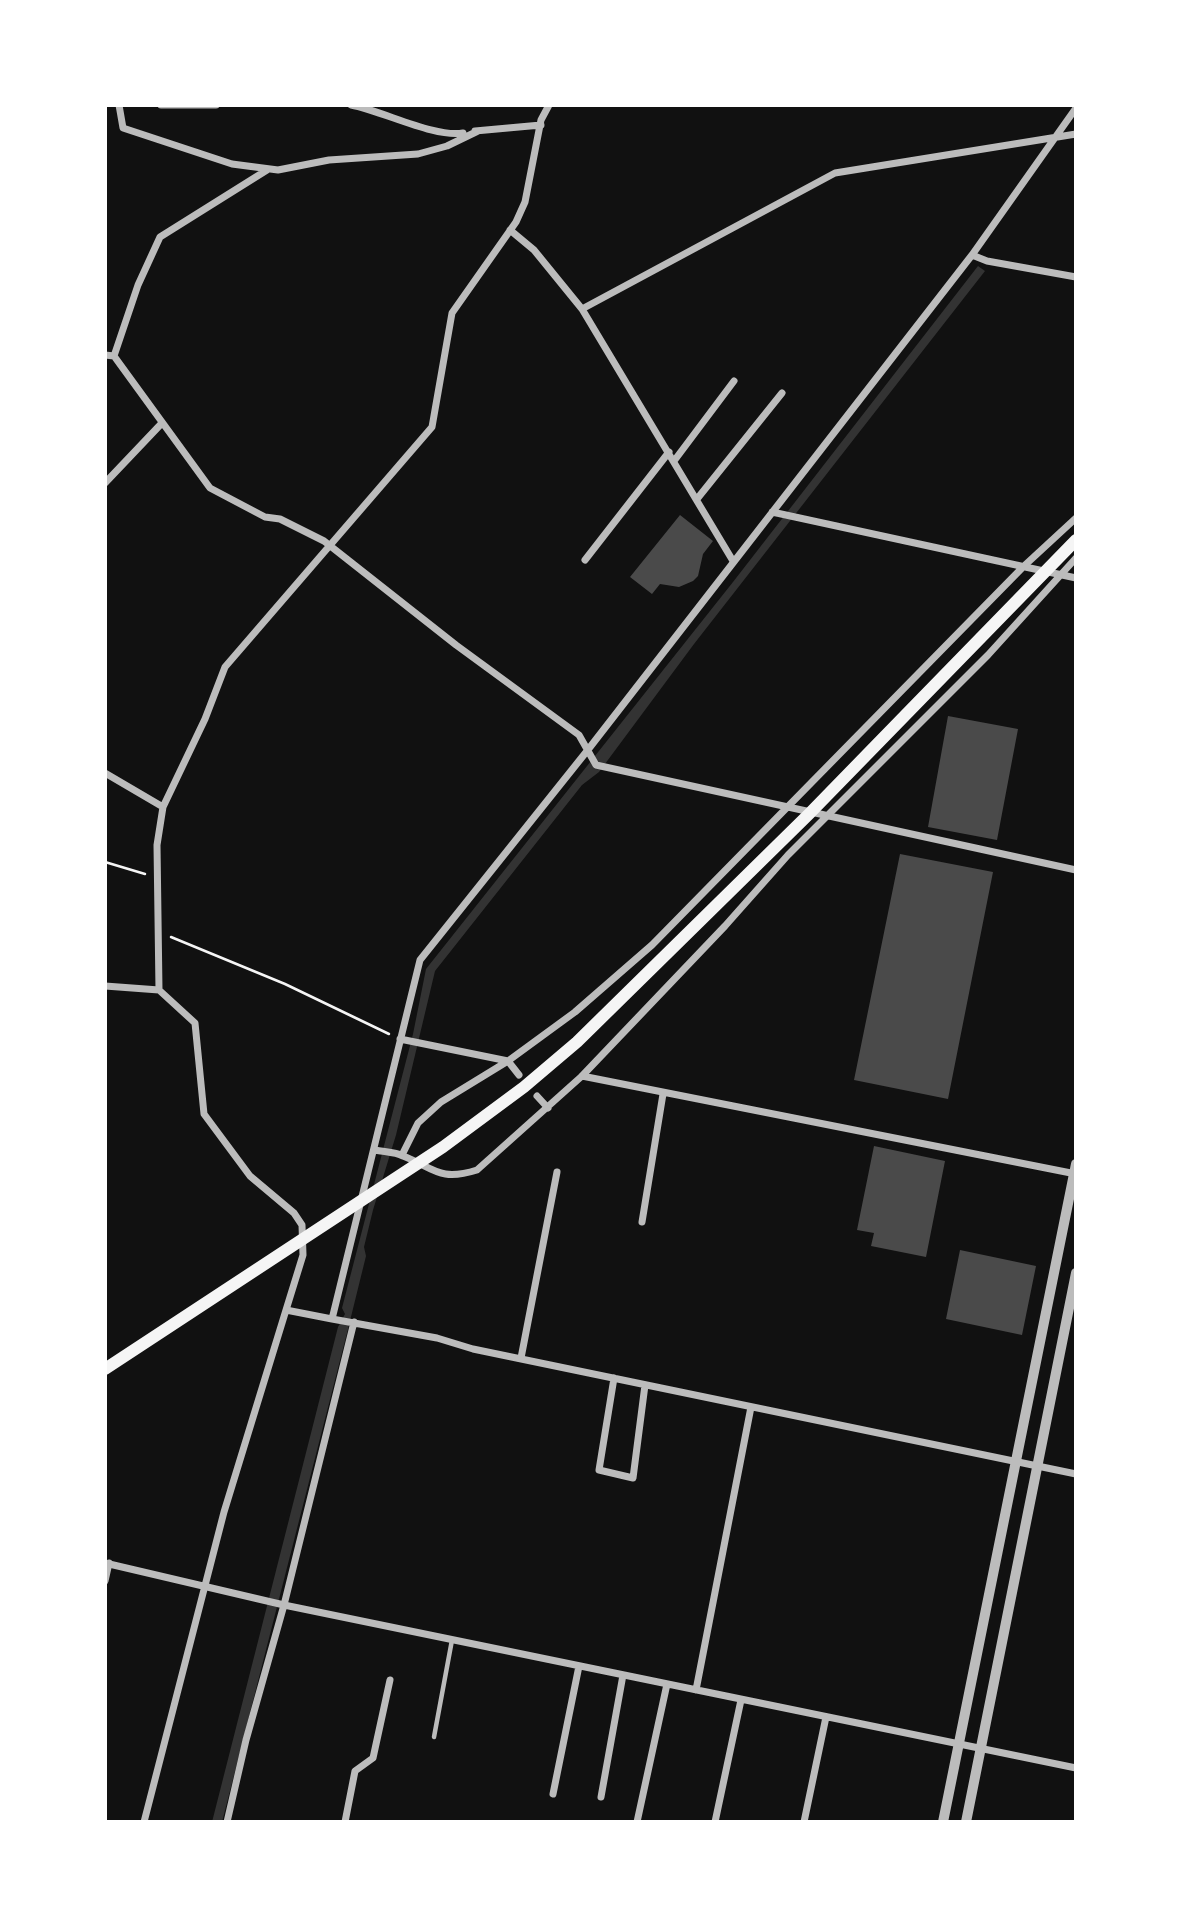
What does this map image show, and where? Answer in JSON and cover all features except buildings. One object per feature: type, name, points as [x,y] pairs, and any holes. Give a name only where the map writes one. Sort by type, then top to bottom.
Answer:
[{"type":"main road","points":[[105,1369],[443,1147],[524,1087],[578,1042],[809,814],[1076,540]]},
{"type":"street","points":[[120,105],[123,128],[232,164],[268,169],[340,159],[418,154],[447,146],[478,131]]},
{"type":"street","points":[[161,105],[216,105]]},
{"type":"street","points":[[351,105],[454,134],[541,125]]},
{"type":"street","points":[[159,990],[157,845],[163,807],[205,719],[225,667],[432,427],[452,313],[510,230],[525,202],[541,125],[549,105]]},
{"type":"street","points":[[332,1320],[420,960],[587,751],[972,255],[1076,108]]},
{"type":"street","points":[[582,309],[835,173],[1076,134]]},
{"type":"street","points":[[268,169],[160,237],[109,355],[210,488],[265,517],[280,519],[324,541],[579,735],[596,765],[809,814],[1076,870]]},
{"type":"street","points":[[510,230],[534,250],[582,309],[733,561]]},
{"type":"street","points":[[972,255],[987,261],[1076,277]]},
{"type":"street","points":[[674,461],[733,381]]},
{"type":"street","points":[[697,499],[782,393]]},
{"type":"street","points":[[105,483],[162,424]]},
{"type":"street","points":[[585,560],[669,452]]},
{"type":"street","points":[[772,512],[1076,578]]},
{"type":"street","points":[[402,1155],[418,1123],[433,1109],[508,1061],[575,1012],[652,945],[767,831],[786,808],[1024,566],[1076,517]]},
{"type":"street","points":[[375,1150],[402,1155],[426,1170],[457,1176],[477,1170],[582,1076],[828,817],[988,655],[1076,558]]},
{"type":"street","points":[[105,773],[163,807]]},
{"type":"street","points":[[105,986],[159,990],[195,1023],[204,1114],[250,1176],[294,1213],[302,1224],[303,1255],[252,1415],[144,1822]]},
{"type":"street","points":[[400,1039],[508,1061],[519,1075]]},
{"type":"street","points":[[582,1076],[663,1094],[1075,1171],[943,1822]]},
{"type":"street","points":[[642,1222],[663,1094]]},
{"type":"street","points":[[537,1096],[548,1108]]},
{"type":"street","points":[[521,1359],[557,1172]]},
{"type":"street","points":[[967,1822],[1076,1273]]},
{"type":"street","points":[[286,1310],[1076,1474]]},
{"type":"street","points":[[227,1822],[354,1322]]},
{"type":"street","points":[[614,1378],[599,1470],[633,1478],[645,1385]]},
{"type":"street","points":[[696,1690],[751,1407]]},
{"type":"street","points":[[105,1581],[107,1563],[205,1584],[284,1605],[1076,1768]]},
{"type":"street","points":[[553,1794],[579,1666]]},
{"type":"street","points":[[601,1797],[623,1675]]},
{"type":"street","points":[[345,1822],[355,1771],[373,1758],[390,1681]]},
{"type":"street","points":[[638,1822],[667,1685]]},
{"type":"street","points":[[715,1822],[741,1700]]},
{"type":"street","points":[[804,1822],[826,1717]]},
{"type":"lane","points":[[434,1737],[452,1640]]},
{"type":"path","points":[[105,862],[158,878]]},
{"type":"path","points":[[158,931],[285,985],[400,1039]]},
{"type":"shaded area","points":[[978,266],[985,271],[694,644],[599,772],[582,785],[435,971],[396,1135],[364,1247],[366,1256],[348,1329],[222,1822],[212,1822],[338,1327],[345,1314],[342,1308],[413,1034],[426,969],[733,582]]}]
